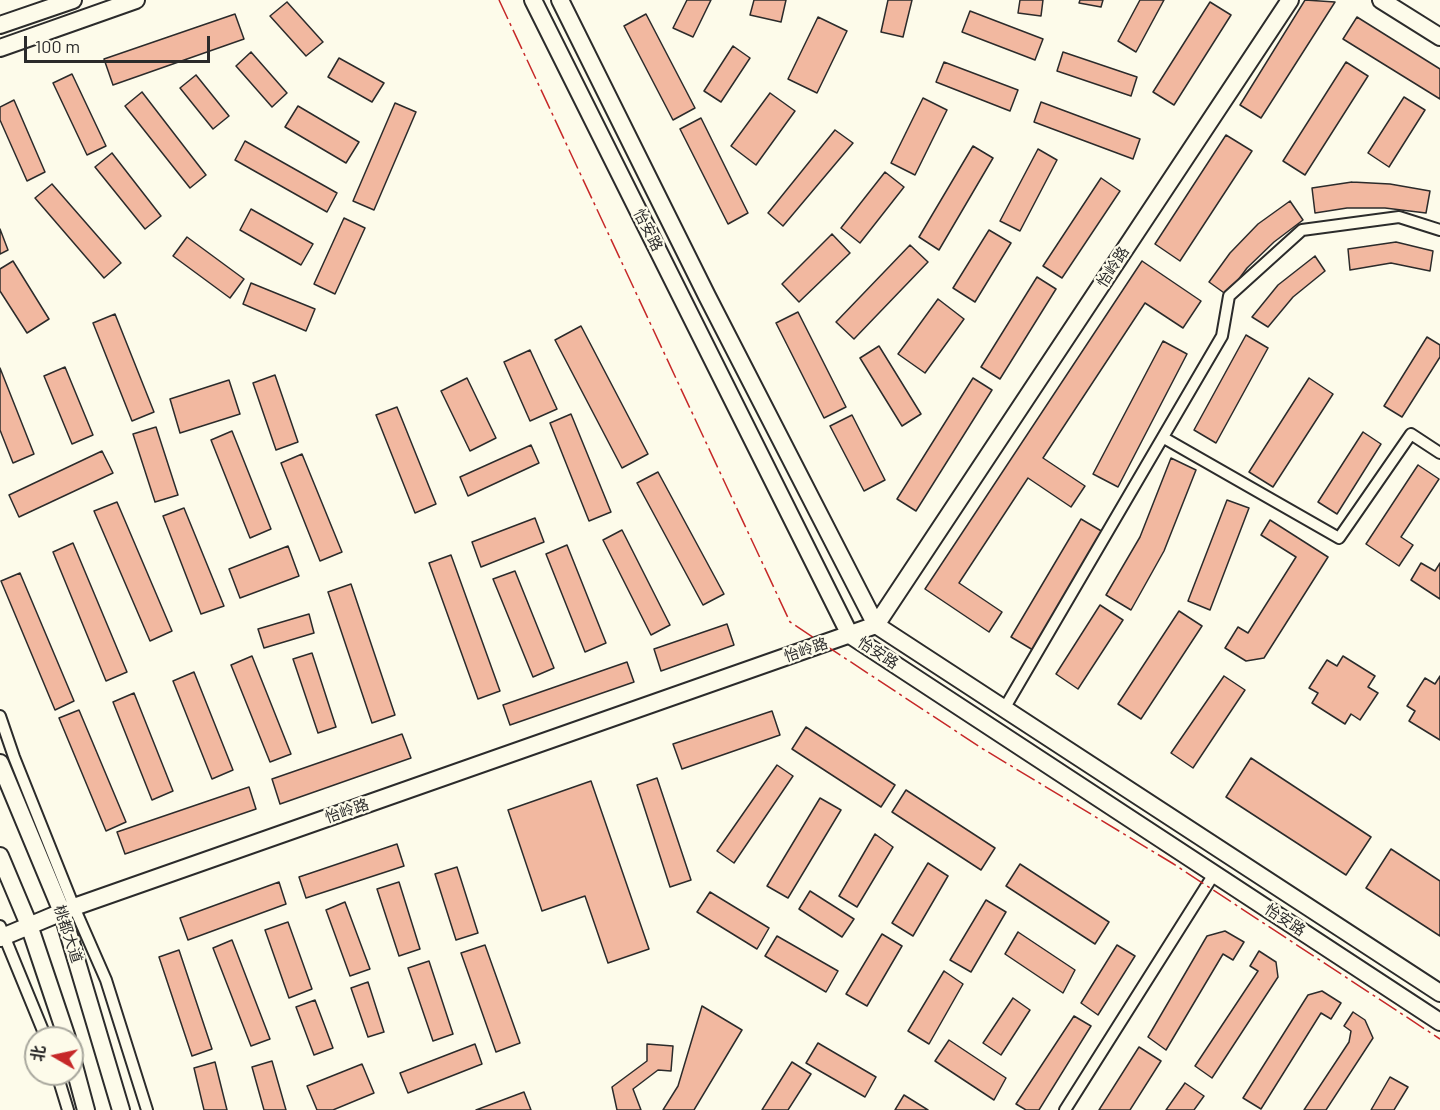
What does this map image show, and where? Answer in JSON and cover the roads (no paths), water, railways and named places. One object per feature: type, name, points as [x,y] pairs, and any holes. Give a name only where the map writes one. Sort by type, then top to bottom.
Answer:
[{"type":"street","points":[[0,25],[54,3],[73,0]]},
{"type":"street","points":[[0,48],[136,0]]},
{"type":"street","name":"怡安路","points":[[533,0],[850,635],[1440,1022]]},
{"type":"street","name":"怡安路","points":[[560,0],[707,296],[876,625],[1440,993]]},
{"type":"street","name":"怡岭路","points":[[2,933],[876,625],[1290,0]]},
{"type":"street","points":[[1381,0],[1440,37]]},
{"type":"street","points":[[1004,709],[1222,336],[1229,296],[1302,230],[1399,217],[1440,230]]},
{"type":"street","points":[[1164,438],[1339,538],[1411,434],[1440,453]]},
{"type":"street","points":[[0,716],[68,909],[106,980],[147,1110]]},
{"type":"street","name":"桃都大道","points":[[0,763],[68,909],[122,1110]]},
{"type":"street","points":[[0,856],[29,925],[63,1026]]},
{"type":"street","points":[[1065,1110],[1214,874]]},
{"type":"street","points":[[2,933],[41,1026]]},
{"type":"street","points":[[61,1086],[68,1110]]},
{"type":"street","points":[[80,1086],[86,1110]]}]
